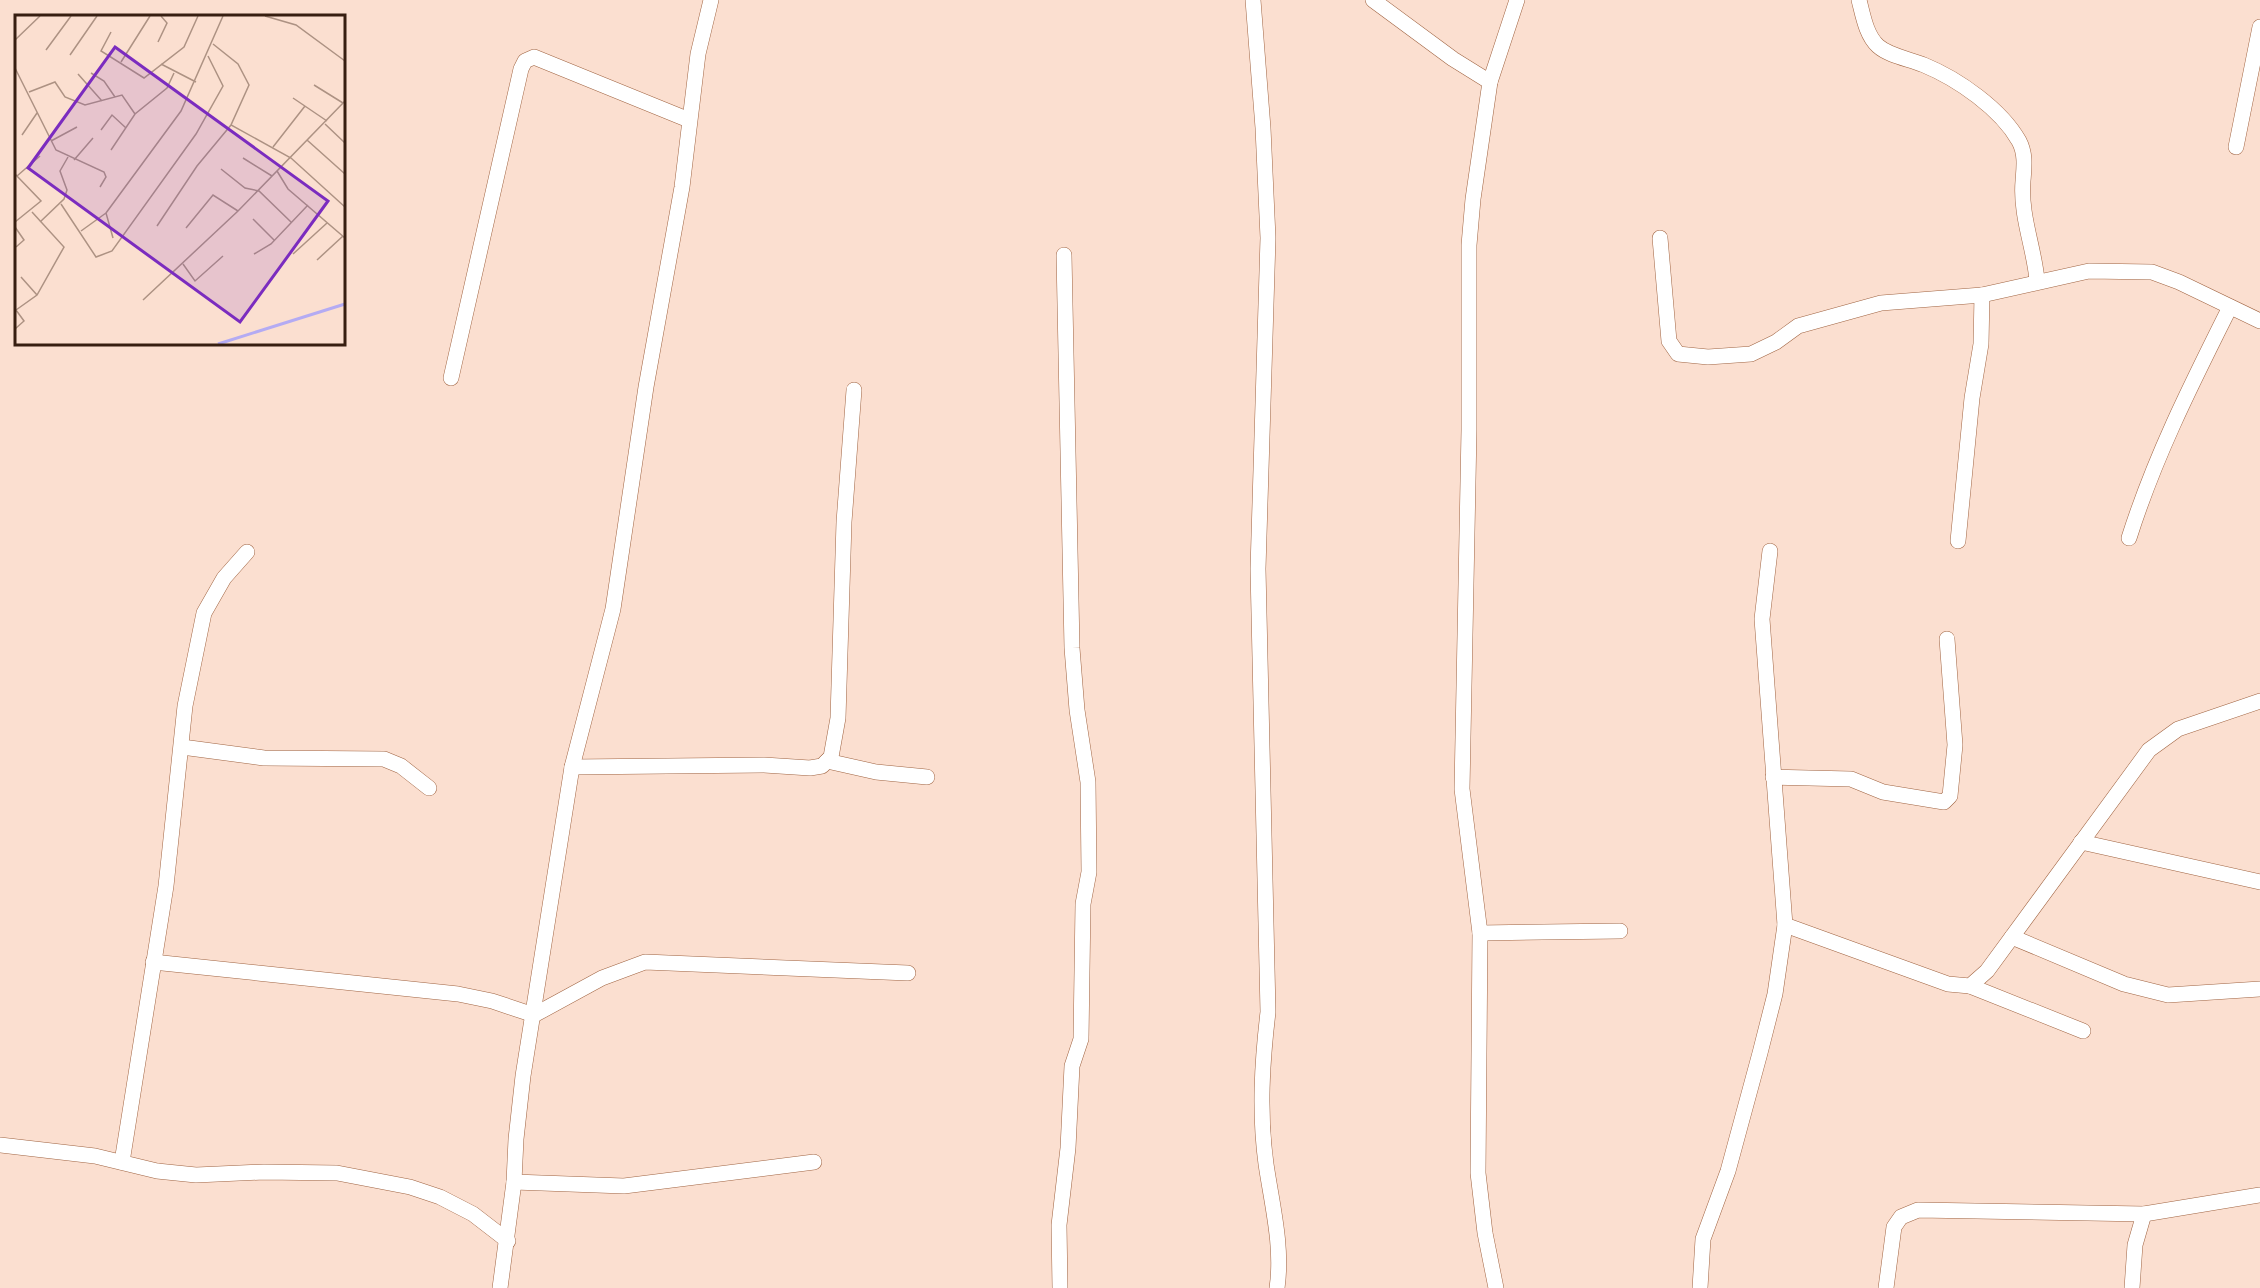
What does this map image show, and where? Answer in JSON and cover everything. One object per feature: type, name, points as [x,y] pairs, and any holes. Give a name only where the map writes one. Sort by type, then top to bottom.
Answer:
[{"type":"street","points":[[500,1288],[514,1182],[516,1139],[572,767],[613,609],[646,387],[682,187],[698,54],[711,0]]},
{"type":"street","points":[[1253,0],[1263,128],[1268,238],[1267,335],[1258,494],[1268,1012],[1260,1095],[1266,1162],[1279,1246],[1277,1288]]},
{"type":"street","points":[[1373,0],[1453,59],[1490,82]]},
{"type":"street","points":[[1496,1288],[1485,1233],[1478,1173],[1480,933],[1462,789],[1469,441],[1469,245],[1473,199],[1490,82],[1517,0]]},
{"type":"street","points":[[1859,0],[1867,30],[1878,46],[1927,66],[1955,82],[1990,109],[2020,142],[2025,165],[2023,183],[2027,233],[2035,259],[2037,280]]},
{"type":"street","points":[[2236,147],[2260,27]]},
{"type":"street","points":[[451,378],[518,81],[525,61],[534,57],[689,120]]},
{"type":"street","points":[[1660,238],[1669,341],[1678,354],[1708,357],[1750,354],[1776,342],[1798,326],[1881,303],[1902,299],[1982,295],[2037,280],[2089,271],[2152,272],[2179,282],[2260,321]]},
{"type":"street","points":[[1060,1288],[1059,1225],[1068,1148],[1071,1066],[1082,1039],[1083,904],[1089,873],[1088,782],[1077,710],[1072,648],[1064,255]]},
{"type":"street","points":[[1958,541],[1972,398],[1981,344],[1982,295]]},
{"type":"street","points":[[2129,538],[2164,440],[2230,307]]},
{"type":"street","points":[[572,767],[740,765],[810,768],[822,766],[831,757],[838,718],[844,522],[854,390]]},
{"type":"street","points":[[1700,1288],[1703,1239],[1728,1171],[1760,1053],[1774,994],[1785,925],[1762,619],[1770,551]]},
{"type":"street","points":[[122,1162],[166,886],[185,706],[204,613],[225,578],[247,552]]},
{"type":"street","points":[[1773,777],[1851,779],[1883,792],[1944,802],[1950,796],[1954,745],[1947,639]]},
{"type":"street","points":[[1970,986],[1988,971],[2149,750],[2178,729],[2260,701]]},
{"type":"street","points":[[182,747],[264,758],[384,759],[401,766],[429,788]]},
{"type":"street","points":[[827,761],[876,772],[927,777]]},
{"type":"street","points":[[2081,842],[2260,882]]},
{"type":"street","points":[[1785,925],[1948,984],[1970,986],[2083,1031]]},
{"type":"street","points":[[1480,933],[1620,931]]},
{"type":"street","points":[[2012,937],[2124,984],[2169,995],[2260,989]]},
{"type":"street","points":[[153,962],[458,994],[492,1001],[534,1014],[592,982],[628,966],[645,962],[908,973]]},
{"type":"street","points":[[0,1145],[95,1156],[157,1171],[196,1175],[264,1172],[337,1173],[410,1187],[440,1197],[464,1210],[507,1241]]},
{"type":"street","points":[[514,1182],[624,1186],[814,1162]]},
{"type":"street","points":[[1886,1288],[1894,1227],[1901,1217],[1918,1210],[2144,1214],[2260,1195]]},
{"type":"street","points":[[2132,1288],[2135,1245],[2144,1214]]}]
